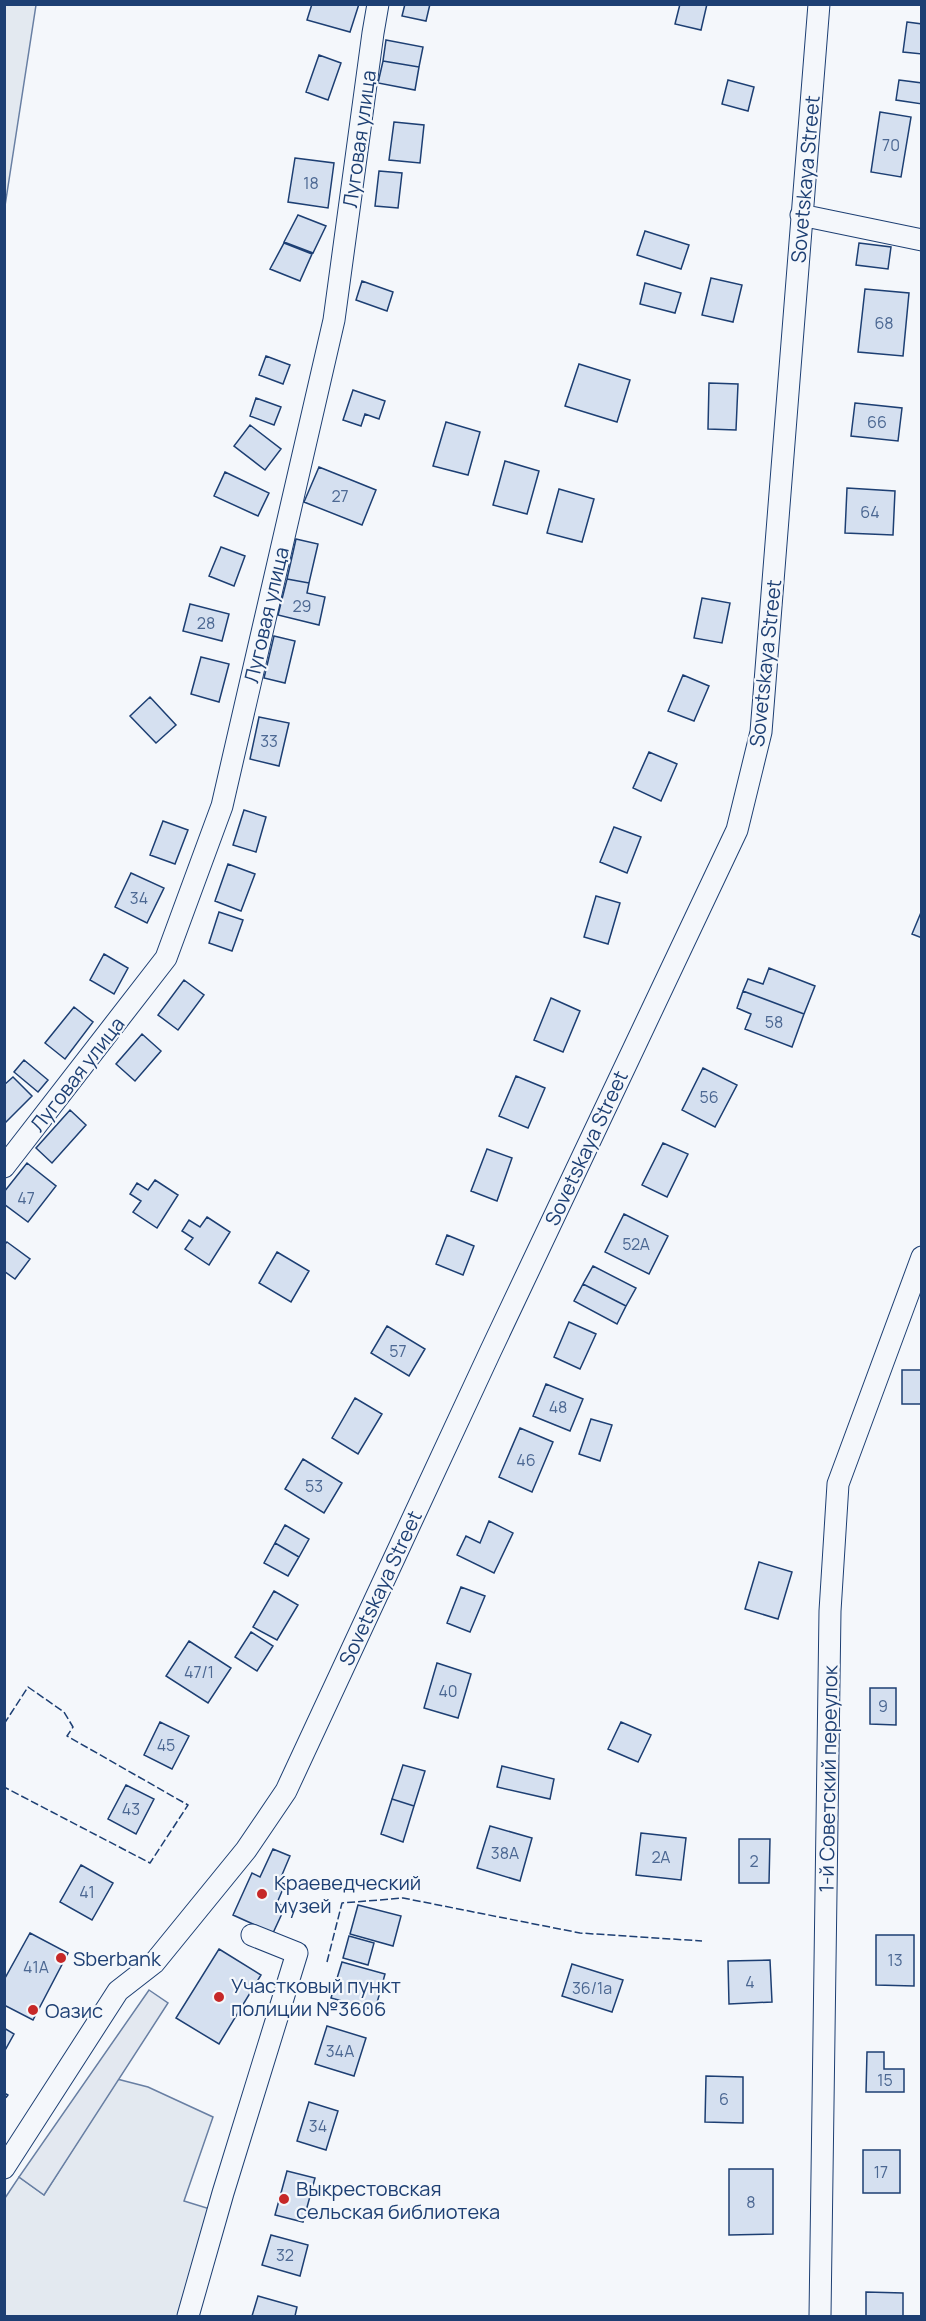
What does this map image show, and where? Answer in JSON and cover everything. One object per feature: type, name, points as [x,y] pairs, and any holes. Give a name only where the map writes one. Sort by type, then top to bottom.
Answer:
[{"type":"street","name":"Луговая улица","points":[[4,1167],[166,958],[222,806],[334,320],[378,4]]},
{"type":"street","name":"Sovetskaya Street","points":[[4,2168],[117,1991],[154,1963],[246,1850],[286,1791],[737,830],[761,732],[819,4]]},
{"type":"street","points":[[801,215],[921,240]]},
{"type":"street","name":"1-й Советский переулок","points":[[820,2316],[830,1611],[838,1484],[921,1257]]},
{"type":"street","points":[[188,2316],[223,2193],[297,1953],[252,1935]]},
{"type":"shaded area","points":[[4,5],[36,5],[5,206]]},
{"type":"shaded area","points":[[149,1990],[168,2003],[44,2195],[19,2177]]},
{"type":"shaded area","points":[[117,2079],[148,2087],[213,2117],[184,2201],[210,2209],[178,2316],[5,2316],[5,2198],[19,2177],[44,2195]]},
{"type":"building","points":[[312,4],[359,4],[350,32],[307,20]]},
{"type":"building","points":[[405,4],[430,4],[426,21],[402,16]]},
{"type":"building","points":[[680,4],[707,4],[701,30],[675,24]]},
{"type":"building","points":[[907,22],[922,24],[922,54],[903,52]]},
{"type":"building","points":[[386,40],[423,47],[419,67],[383,61]]},
{"type":"building","points":[[319,55],[341,63],[328,100],[306,92]]},
{"type":"building","points":[[383,61],[419,67],[415,90],[378,83]]},
{"type":"building","points":[[728,80],[754,87],[748,111],[722,104]]},
{"type":"building","points":[[899,80],[922,83],[922,104],[896,100]]},
{"type":"building","points":[[880,112],[911,117],[901,177],[871,172]]},
{"type":"building","points":[[394,122],[424,125],[420,163],[389,160]]},
{"type":"building","points":[[295,158],[334,163],[328,208],[288,202]]},
{"type":"building","points":[[379,171],[402,173],[398,208],[375,206]]},
{"type":"building","points":[[298,215],[326,226],[313,253],[284,242]]},
{"type":"building","points":[[645,231],[689,245],[681,269],[637,255]]},
{"type":"building","points":[[284,243],[312,254],[300,281],[270,269]]},
{"type":"building","points":[[859,243],[891,247],[888,269],[856,265]]},
{"type":"building","points":[[711,278],[742,285],[733,322],[702,315]]},
{"type":"building","points":[[362,281],[393,292],[387,311],[356,300]]},
{"type":"building","points":[[645,283],[681,293],[675,313],[640,304]]},
{"type":"building","points":[[865,289],[909,293],[903,356],[858,352]]},
{"type":"building","points":[[266,356],[290,365],[283,384],[259,375]]},
{"type":"building","points":[[579,364],[630,380],[617,422],[565,406]]},
{"type":"building","points":[[709,383],[738,384],[736,430],[708,429]]},
{"type":"building","points":[[353,390],[385,401],[379,419],[365,414],[361,426],[343,420]]},
{"type":"building","points":[[256,398],[281,407],[274,425],[250,416]]},
{"type":"building","points":[[855,403],[902,408],[898,441],[851,436]]},
{"type":"building","points":[[446,422],[480,432],[468,475],[433,466]]},
{"type":"building","points":[[250,425],[281,449],[265,470],[234,446]]},
{"type":"building","points":[[505,461],[539,471],[527,514],[493,505]]},
{"type":"building","points":[[319,467],[376,490],[362,525],[304,502]]},
{"type":"building","points":[[225,472],[269,493],[258,516],[214,496]]},
{"type":"building","points":[[847,488],[895,491],[893,535],[845,533]]},
{"type":"building","points":[[559,489],[594,499],[582,542],[547,533]]},
{"type":"building","points":[[296,539],[318,544],[309,583],[287,579]]},
{"type":"building","points":[[221,547],[245,556],[234,586],[209,576]]},
{"type":"building","points":[[287,579],[309,583],[307,593],[325,597],[319,625],[278,615]]},
{"type":"building","points":[[702,598],[730,603],[722,643],[694,638]]},
{"type":"building","points":[[190,604],[229,614],[222,641],[183,631]]},
{"type":"building","points":[[274,636],[295,641],[285,683],[264,678]]},
{"type":"building","points":[[201,657],[229,664],[219,702],[191,694]]},
{"type":"building","points":[[683,675],[709,686],[694,721],[668,711]]},
{"type":"building","points":[[150,697],[176,725],[156,743],[130,716]]},
{"type":"building","points":[[259,717],[289,723],[279,766],[250,759]]},
{"type":"building","points":[[649,752],[677,764],[661,801],[633,788]]},
{"type":"building","points":[[244,810],[266,817],[256,852],[233,845]]},
{"type":"building","points":[[163,821],[188,830],[175,864],[150,855]]},
{"type":"building","points":[[614,827],[641,837],[627,873],[600,862]]},
{"type":"building","points":[[228,864],[255,874],[241,911],[215,901]]},
{"type":"building","points":[[131,873],[164,888],[147,923],[115,907]]},
{"type":"building","points":[[596,896],[620,903],[608,944],[584,937]]},
{"type":"building","points":[[922,910],[922,938],[912,934]]},
{"type":"building","points":[[219,912],[243,920],[232,951],[209,943]]},
{"type":"building","points":[[104,954],[128,968],[114,994],[90,980]]},
{"type":"building","points":[[769,968],[815,986],[804,1014],[743,991],[748,979],[763,984]]},
{"type":"building","points":[[184,980],[204,995],[178,1030],[158,1015]]},
{"type":"building","points":[[743,991],[804,1014],[792,1047],[745,1029],[751,1014],[737,1008]]},
{"type":"building","points":[[551,998],[580,1011],[563,1052],[534,1040]]},
{"type":"building","points":[[74,1007],[93,1022],[65,1059],[45,1043]]},
{"type":"building","points":[[142,1034],[161,1051],[135,1081],[116,1064]]},
{"type":"building","points":[[24,1060],[48,1080],[38,1092],[14,1072]]},
{"type":"building","points":[[703,1068],[737,1085],[715,1127],[682,1110]]},
{"type":"building","points":[[516,1076],[545,1088],[528,1128],[499,1116]]},
{"type":"building","points":[[13,1077],[32,1096],[4,1124],[4,1085]]},
{"type":"building","points":[[70,1110],[86,1125],[52,1163],[36,1148]]},
{"type":"building","points":[[663,1143],[688,1154],[667,1197],[642,1185]]},
{"type":"building","points":[[487,1149],[512,1158],[497,1201],[471,1191]]},
{"type":"building","points":[[27,1163],[56,1186],[28,1222],[4,1204],[4,1192]]},
{"type":"building","points":[[155,1180],[178,1195],[157,1228],[133,1212],[141,1201],[130,1194],[137,1183],[148,1190]]},
{"type":"building","points":[[624,1214],[668,1236],[649,1274],[605,1252]]},
{"type":"building","points":[[207,1217],[230,1232],[209,1265],[185,1249],[193,1238],[182,1231],[189,1220],[200,1227]]},
{"type":"building","points":[[447,1235],[474,1246],[463,1275],[436,1264]]},
{"type":"building","points":[[7,1242],[30,1259],[15,1279],[4,1271],[4,1245]]},
{"type":"building","points":[[277,1252],[309,1271],[291,1302],[259,1283]]},
{"type":"building","points":[[593,1266],[636,1288],[626,1306],[583,1284]]},
{"type":"building","points":[[583,1284],[626,1306],[617,1324],[574,1301]]},
{"type":"building","points":[[569,1322],[596,1334],[580,1369],[554,1357]]},
{"type":"building","points":[[387,1326],[425,1349],[409,1376],[371,1353]]},
{"type":"building","points":[[902,1370],[922,1370],[922,1404],[902,1404]]},
{"type":"building","points":[[546,1384],[583,1399],[570,1431],[533,1416]]},
{"type":"building","points":[[355,1398],[382,1414],[358,1454],[332,1438]]},
{"type":"building","points":[[591,1419],[612,1425],[600,1461],[579,1454]]},
{"type":"building","points":[[520,1428],[553,1442],[532,1492],[499,1477]]},
{"type":"building","points":[[303,1459],[342,1483],[324,1513],[285,1489]]},
{"type":"building","points":[[489,1521],[513,1533],[494,1573],[457,1555],[466,1536],[480,1543]]},
{"type":"building","points":[[285,1525],[309,1539],[299,1557],[275,1543]]},
{"type":"building","points":[[275,1543],[299,1557],[288,1576],[264,1563]]},
{"type":"building","points":[[759,1562],[792,1572],[778,1619],[745,1609]]},
{"type":"building","points":[[461,1587],[485,1596],[470,1632],[447,1623]]},
{"type":"building","points":[[274,1591],[298,1605],[277,1640],[253,1627]]},
{"type":"building","points":[[251,1632],[273,1646],[257,1671],[235,1657]]},
{"type":"building","points":[[189,1641],[231,1668],[208,1703],[166,1676]]},
{"type":"building","points":[[437,1663],[471,1674],[458,1718],[424,1708]]},
{"type":"building","points":[[870,1688],[896,1688],[896,1725],[870,1724]]},
{"type":"building","points":[[160,1722],[189,1736],[172,1769],[144,1755]]},
{"type":"building","points":[[621,1722],[651,1735],[638,1762],[608,1749]]},
{"type":"building","points":[[403,1765],[425,1771],[414,1806],[392,1799]]},
{"type":"building","points":[[502,1766],[554,1779],[550,1799],[497,1787]]},
{"type":"building","points":[[126,1785],[154,1799],[136,1834],[108,1819]]},
{"type":"building","points":[[392,1799],[414,1806],[403,1842],[381,1834]]},
{"type":"building","points":[[490,1826],[532,1838],[520,1881],[477,1868]]},
{"type":"building","points":[[641,1833],[686,1838],[681,1880],[636,1875]]},
{"type":"building","points":[[739,1839],[770,1839],[769,1883],[739,1883]]},
{"type":"building","name":"Краеведческий музей","points":[[273,1849],[290,1856],[279,1882],[285,1884],[277,1903],[285,1907],[273,1933],[233,1915],[252,1873],[260,1877]]},
{"type":"building","points":[[81,1865],[113,1883],[92,1920],[60,1902]]},
{"type":"building","points":[[358,1905],[401,1916],[393,1946],[350,1934]]},
{"type":"building","points":[[30,1933],[68,1953],[33,2020],[4,2005],[4,1980]]},
{"type":"building","points":[[876,1935],[914,1935],[914,1986],[876,1985]]},
{"type":"building","points":[[349,1936],[374,1943],[368,1965],[343,1958]]},
{"type":"building","name":"Участковый пункт полиции №3606","points":[[219,1949],[261,1975],[219,2044],[176,2018]]},
{"type":"building","points":[[770,1960],[772,2002],[729,2004],[728,1961]]},
{"type":"building","points":[[342,1962],[385,1974],[375,2010],[331,1998]]},
{"type":"building","points":[[572,1964],[623,1980],[612,2012],[562,1996]]},
{"type":"building","points":[[327,2026],[366,2038],[354,2076],[315,2064]]},
{"type":"building","points":[[4,2028],[14,2034],[4,2052]]},
{"type":"building","points":[[867,2052],[884,2052],[884,2069],[904,2069],[904,2092],[866,2092]]},
{"type":"building","points":[[706,2076],[743,2077],[743,2123],[705,2122]]},
{"type":"building","points":[[309,2102],[338,2111],[326,2150],[297,2141]]},
{"type":"building","points":[[863,2150],[900,2150],[900,2193],[863,2193]]},
{"type":"building","points":[[729,2169],[773,2169],[773,2234],[729,2235]]},
{"type":"building","points":[[287,2171],[315,2178],[303,2222],[275,2215]]},
{"type":"building","points":[[271,2235],[308,2245],[300,2276],[262,2265]]},
{"type":"building","points":[[866,2292],[903,2293],[903,2316],[866,2316]]},
{"type":"building","points":[[258,2296],[297,2307],[295,2316],[252,2316]]},
{"type":"fence","points":[[4,1724],[28,1687],[64,1712],[73,1727],[67,1736],[188,1805],[150,1863],[4,1787]]},
{"type":"fence","points":[[327,1962],[342,1903],[403,1898],[580,1933],[702,1941]]},
{"type":"fence","points":[[4,2093],[8,2095],[4,2100]]},
{"type":"place","name":"Краеведческий музей","points":[[262,1894]]},
{"type":"place","name":"Sberbank","points":[[61,1958]]},
{"type":"place","name":"Участковый пункт полиции №3606","points":[[219,1997]]},
{"type":"place","name":"Оазис","points":[[33,2010]]},
{"type":"place","name":"Выкрестовская сельская библиотека","points":[[284,2199]]}]
